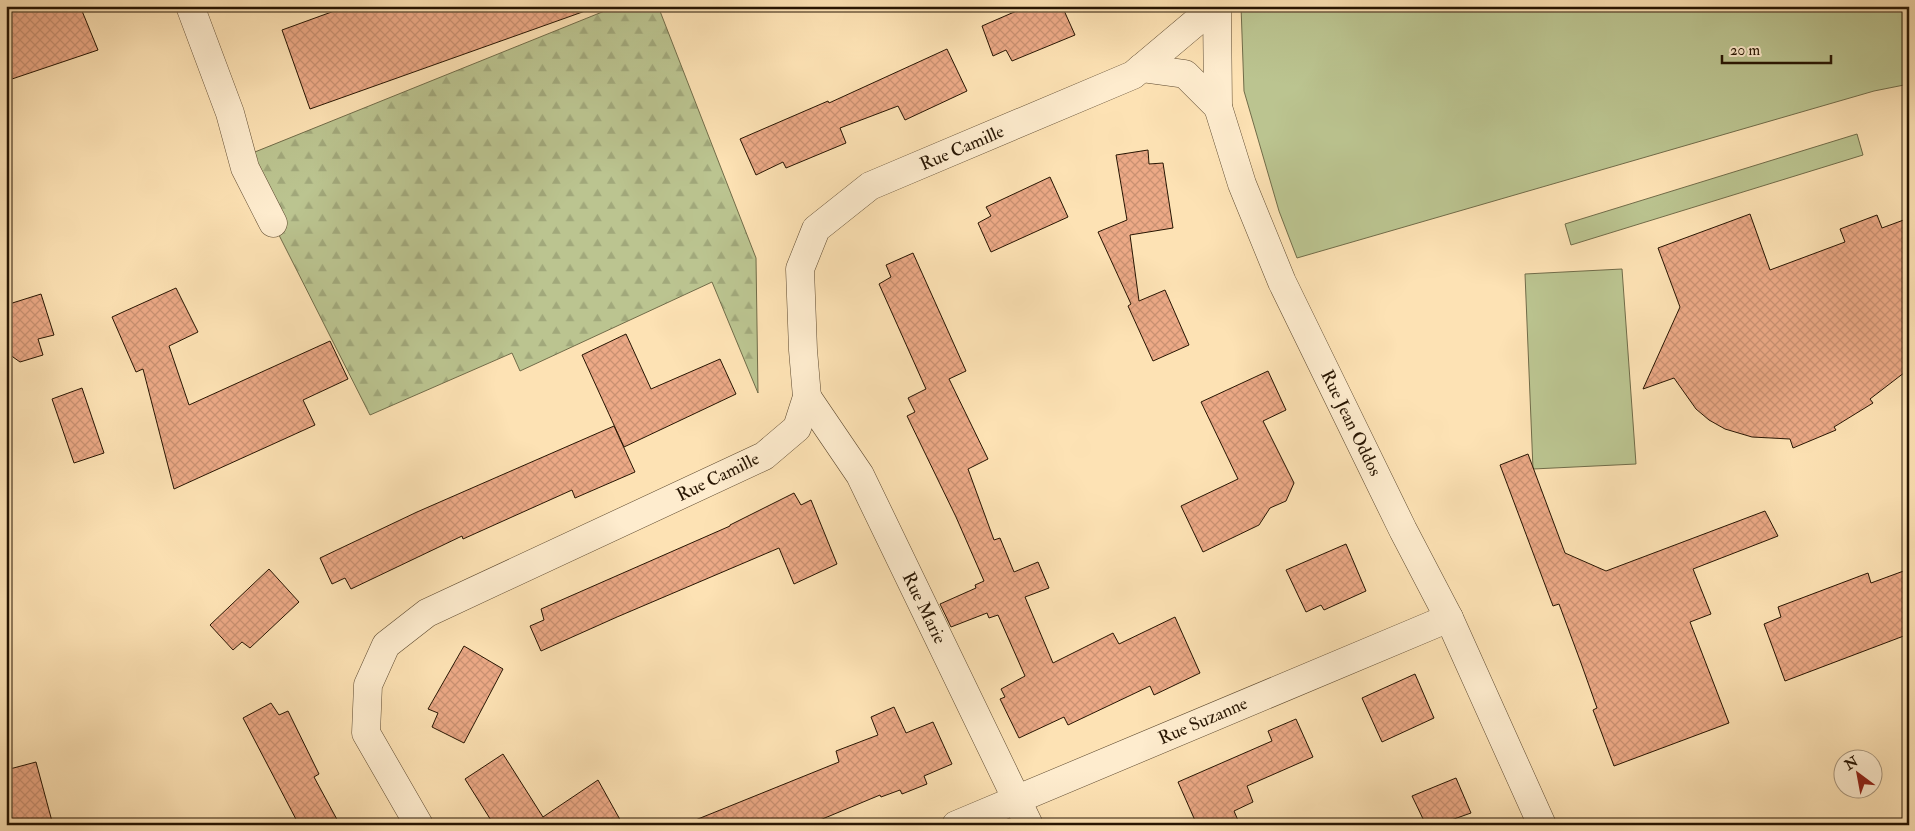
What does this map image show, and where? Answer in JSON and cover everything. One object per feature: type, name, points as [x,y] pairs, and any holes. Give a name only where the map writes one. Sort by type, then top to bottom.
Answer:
[{"type":"street","points":[[190,6],[230,113],[246,168],[273,223]]},
{"type":"street","name":"Rue Camille","points":[[419,825],[366,733],[368,685],[386,644],[427,613],[764,456],[797,428],[807,397],[800,269],[816,230],[870,186],[1133,75],[1216,6]]},
{"type":"street","name":"Rue Jean Oddos","points":[[1216,6],[1218,107],[1242,184],[1282,282],[1403,530],[1449,618],[1542,825]]},
{"type":"street","points":[[1141,68],[1184,74],[1218,107]]},
{"type":"street","name":"Rue Marie","points":[[807,397],[860,475],[1029,825]]},
{"type":"street","name":"Rue Suzanne","points":[[956,825],[1449,618]]},
{"type":"green space","points":[[617,6],[658,6],[756,258],[758,393],[712,282],[520,371],[512,353],[370,415],[240,158]]},
{"type":"green space","points":[[1241,6],[1909,6],[1909,84],[1874,91],[1297,258],[1279,211],[1244,91]]},
{"type":"green space","points":[[1857,134],[1863,155],[1571,245],[1565,224]]},
{"type":"green space","points":[[1622,269],[1636,464],[1533,469],[1525,274]]},
{"type":"building","points":[[6,6],[80,6],[98,50],[6,81]]},
{"type":"building","points":[[348,6],[588,6],[588,10],[310,109],[282,30]]},
{"type":"building","points":[[1028,6],[1062,6],[1075,35],[1012,61],[1006,50],[993,56],[982,26]]},
{"type":"building","points":[[947,49],[967,91],[905,120],[898,106],[840,128],[846,143],[786,168],[783,162],[756,175],[740,139],[828,101],[829,103]]},
{"type":"building","points":[[1148,150],[1149,164],[1163,163],[1173,228],[1130,235],[1139,301],[1165,290],[1189,345],[1153,361],[1128,306],[1131,304],[1098,232],[1127,220],[1116,155]]},
{"type":"building","points":[[1050,177],[1068,217],[991,252],[978,223],[991,216],[986,207]]},
{"type":"building","points":[[1750,214],[1770,270],[1845,242],[1840,229],[1877,215],[1882,228],[1909,218],[1909,369],[1870,399],[1873,403],[1834,427],[1836,430],[1793,448],[1790,439],[1752,437],[1725,429],[1709,420],[1696,409],[1674,378],[1643,389],[1680,307],[1658,248]]},
{"type":"building","points":[[913,253],[966,371],[949,379],[988,459],[968,469],[994,540],[1000,538],[1014,572],[1038,562],[1049,588],[1025,597],[1053,663],[1113,633],[1119,644],[1175,617],[1200,673],[1154,695],[1150,686],[1068,725],[1064,717],[1019,738],[1000,699],[1005,697],[1001,689],[1025,676],[998,615],[989,618],[987,613],[951,627],[940,604],[976,588],[975,585],[984,581],[956,517],[907,416],[915,412],[908,398],[926,389],[879,284],[891,277],[886,265]]},
{"type":"building","points":[[176,288],[198,332],[169,346],[189,405],[330,341],[348,379],[303,400],[315,425],[174,489],[143,369],[136,372],[112,317]]},
{"type":"building","points":[[41,294],[54,335],[38,339],[43,355],[20,362],[6,352],[6,305]]},
{"type":"building","points":[[626,334],[651,389],[720,359],[736,394],[624,447],[582,355]]},
{"type":"building","points":[[1268,371],[1286,410],[1263,421],[1294,483],[1286,501],[1270,508],[1259,525],[1203,552],[1181,506],[1238,479],[1201,402]]},
{"type":"building","points":[[82,388],[104,453],[74,463],[52,399]]},
{"type":"building","points":[[614,426],[635,472],[575,498],[572,490],[463,539],[462,536],[351,589],[345,578],[332,584],[320,558],[417,512]]},
{"type":"building","points":[[1528,454],[1565,553],[1606,571],[1765,511],[1778,536],[1693,569],[1711,614],[1690,622],[1729,723],[1614,766],[1593,710],[1597,708],[1559,604],[1553,606],[1500,465]]},
{"type":"building","points":[[794,493],[801,505],[811,500],[837,564],[794,584],[779,548],[541,651],[530,626],[544,620],[541,609],[730,526]]},
{"type":"building","points":[[1346,544],[1366,591],[1324,610],[1321,605],[1306,612],[1286,570]]},
{"type":"building","points":[[269,569],[299,602],[250,648],[242,642],[233,650],[210,625]]},
{"type":"building","points":[[1909,569],[1909,634],[1785,681],[1764,624],[1781,617],[1778,607],[1868,573],[1871,583]]},
{"type":"building","points":[[464,646],[503,669],[464,743],[432,727],[438,713],[428,709]]},
{"type":"building","points":[[1415,674],[1434,718],[1382,742],[1362,698]]},
{"type":"building","points":[[271,703],[279,715],[288,711],[319,774],[314,777],[340,825],[299,825],[243,718]]},
{"type":"building","points":[[894,707],[906,733],[933,722],[952,764],[924,776],[927,784],[902,794],[900,790],[881,797],[880,795],[808,825],[689,825],[688,823],[839,762],[836,751],[878,735],[871,717]]},
{"type":"building","points":[[1296,719],[1313,757],[1247,786],[1253,802],[1234,811],[1240,825],[1197,825],[1178,782],[1272,741],[1268,731]]},
{"type":"building","points":[[503,754],[543,817],[598,780],[623,825],[494,825],[465,779]]},
{"type":"building","points":[[36,762],[53,825],[6,825],[6,770]]},
{"type":"building","points":[[1456,778],[1471,813],[1437,825],[1426,825],[1412,796]]}]
